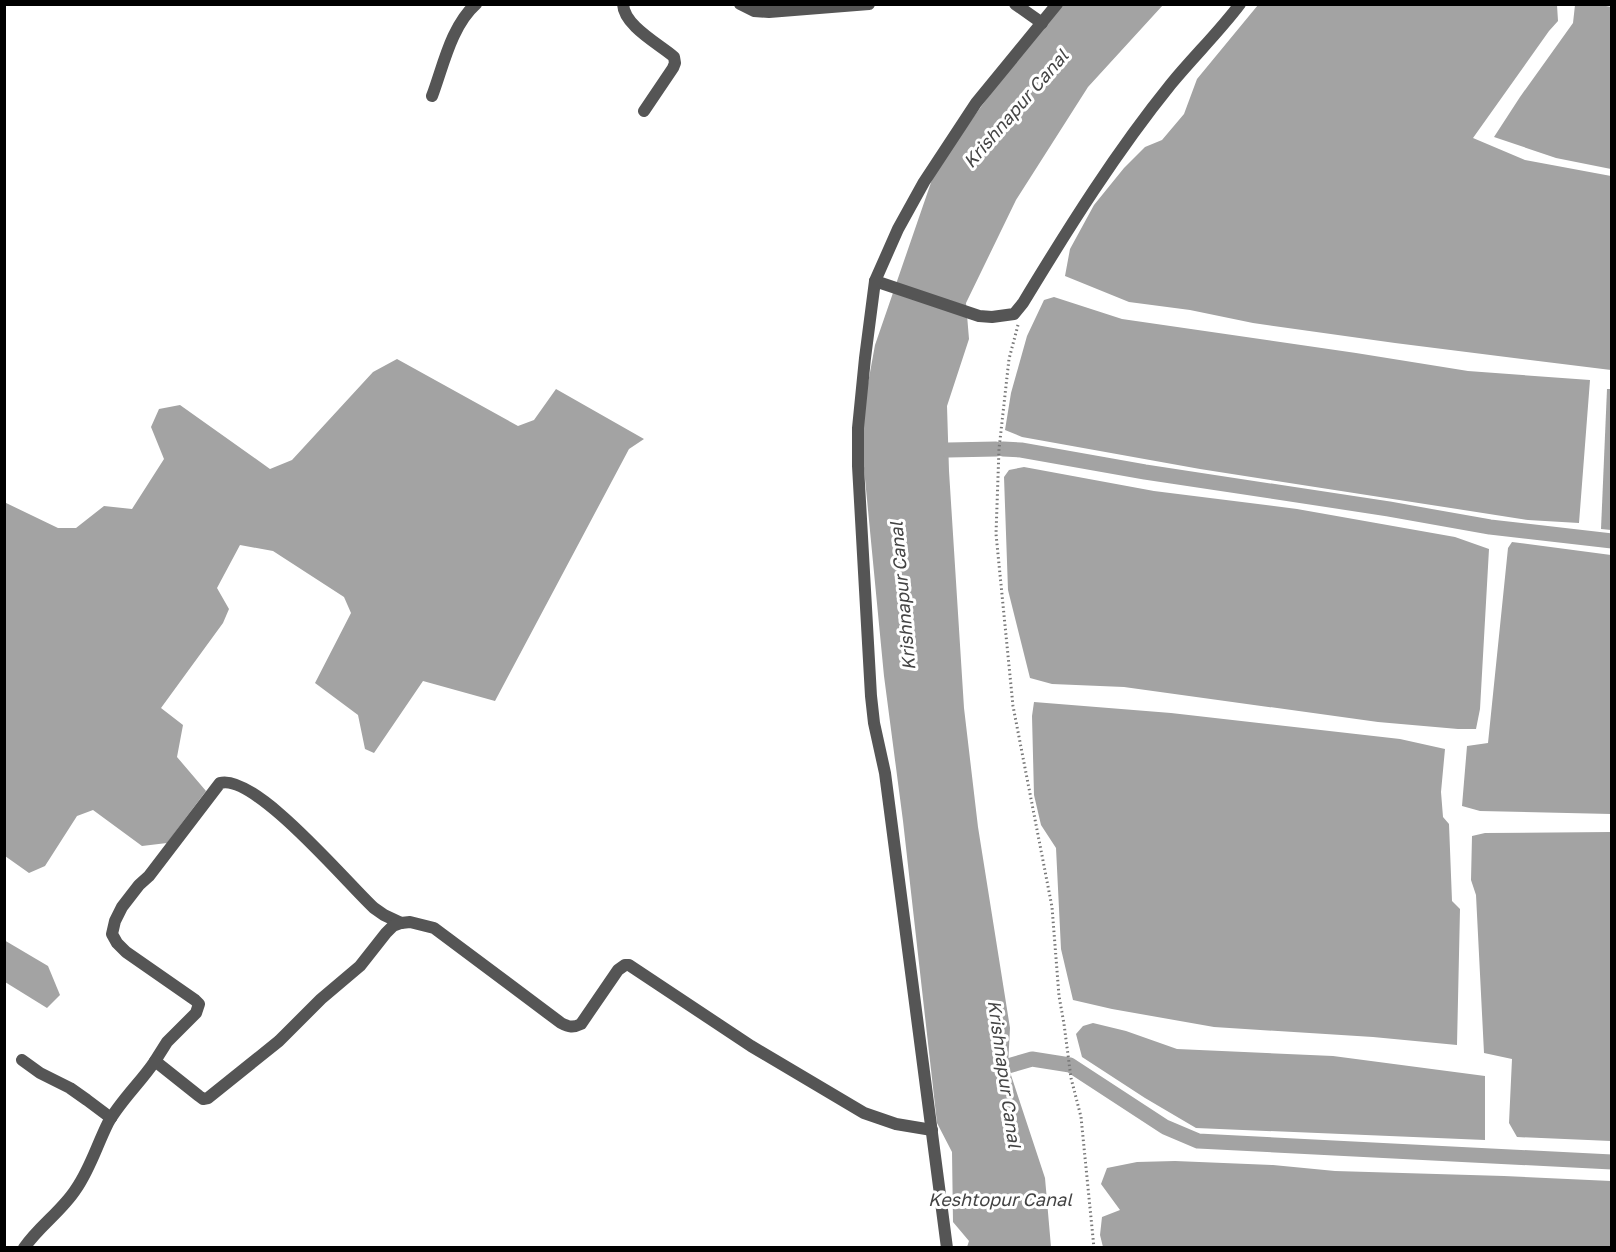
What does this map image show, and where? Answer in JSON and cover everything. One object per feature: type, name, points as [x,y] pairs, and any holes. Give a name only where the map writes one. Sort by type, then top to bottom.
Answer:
[{"type":"street","points":[[432,96],[462,19],[476,4]]},
{"type":"street","points":[[623,4],[627,18],[674,57],[673,68],[644,111]]},
{"type":"street","points":[[740,4],[754,10],[769,12],[869,4]]},
{"type":"street","points":[[1015,4],[1042,23]]},
{"type":"street","points":[[947,1248],[885,773],[874,723],[871,696],[858,466],[858,428],[875,281],[898,229],[924,182],[976,103],[1057,4]]},
{"type":"street","points":[[875,281],[979,316],[1014,314],[1118,155],[1171,84],[1240,4]]},
{"type":"street","points":[[24,1248],[75,1191],[120,1103],[143,1078],[167,1042],[196,1013],[199,1004],[195,1000],[126,952],[112,934],[115,921],[131,895],[153,871],[220,783],[233,782],[271,806],[374,908],[401,923]]},
{"type":"street","points":[[155,1060],[203,1099],[208,1098],[279,1041],[321,999],[360,966],[393,926],[410,922],[434,928],[568,1026],[575,1027],[581,1024],[618,970],[629,964],[751,1046],[864,1113],[896,1124],[932,1130]]},
{"type":"street","points":[[22,1060],[40,1073],[70,1088],[111,1118]]},
{"type":"path","points":[[1018,325],[1009,359],[999,449],[996,534],[1013,706],[1052,907],[1059,996],[1071,1078],[1081,1117],[1094,1248]]},
{"type":"water","name":"Keshtopur Canal","points":[[1060,5],[1163,5],[1088,87],[1016,200],[966,303],[969,339],[947,406],[964,708],[978,827],[1010,1028],[1008,1066],[1045,1178],[1051,1247],[967,1247],[969,1241],[953,1222],[952,1152],[937,1123],[884,676],[860,427],[875,345],[936,168],[1016,59]]},
{"type":"water","points":[[1258,5],[1557,5],[1558,21],[1473,138],[1525,160],[1611,176],[1611,370],[1253,323],[1190,310],[1129,302],[1065,276],[1070,249],[1094,205],[1124,168],[1145,147],[1162,140],[1184,114],[1197,79]]},
{"type":"water","points":[[1575,5],[1611,7],[1611,169],[1556,158],[1494,137],[1573,23]]},
{"type":"water","points":[[1054,297],[1122,319],[1468,371],[1590,380],[1579,523],[1528,520],[1200,469],[1022,437],[1005,430],[1011,393],[1027,336],[1044,300]]},
{"type":"water","points":[[397,359],[518,426],[534,420],[556,389],[644,439],[629,449],[495,701],[423,681],[374,753],[365,749],[358,715],[315,683],[351,613],[344,597],[273,551],[240,545],[217,588],[229,609],[223,623],[161,708],[183,725],[177,757],[206,791],[167,843],[142,846],[93,810],[77,816],[45,866],[29,873],[5,856],[4,502],[58,528],[76,528],[104,506],[132,509],[164,459],[151,427],[159,409],[180,405],[270,469],[292,460],[373,372]]},
{"type":"water","points":[[1607,389],[1612,389],[1611,530],[1601,529]]},
{"type":"water","points":[[1024,467],[1154,491],[1297,509],[1455,537],[1489,549],[1480,709],[1476,729],[1378,722],[1124,687],[1052,684],[1030,678],[1008,590],[1004,477],[1009,470]]},
{"type":"water","points":[[1512,542],[1611,555],[1611,814],[1480,811],[1462,806],[1467,746],[1488,743],[1508,548]]},
{"type":"water","points":[[1034,702],[1171,713],[1400,739],[1445,749],[1441,792],[1443,817],[1449,824],[1452,901],[1460,909],[1457,1045],[1214,1027],[1073,1000],[1061,949],[1056,848],[1041,825],[1034,795],[1032,716]]},
{"type":"water","points":[[1611,832],[1611,1141],[1517,1137],[1509,1123],[1512,1059],[1484,1053],[1476,895],[1471,880],[1472,836],[1485,833]]},
{"type":"water","points":[[4,940],[48,966],[60,995],[47,1008],[5,982]]},
{"type":"water","points":[[1093,1023],[1126,1031],[1177,1049],[1333,1056],[1485,1076],[1485,1140],[1196,1128],[1082,1057],[1076,1034],[1083,1026]]},
{"type":"water","points":[[1175,1161],[1273,1165],[1335,1171],[1611,1181],[1611,1247],[1103,1247],[1100,1235],[1102,1217],[1120,1210],[1101,1184],[1107,1168],[1137,1162]]},
{"type":"waterway","points":[[948,450],[996,449]]},
{"type":"waterway","points":[[1003,449],[1021,450],[1490,527],[1612,541]]},
{"type":"waterway","name":"Krishnapur Canal","points":[[1008,1066],[1032,1059],[1070,1065],[1165,1127],[1198,1141],[1612,1162]]}]
